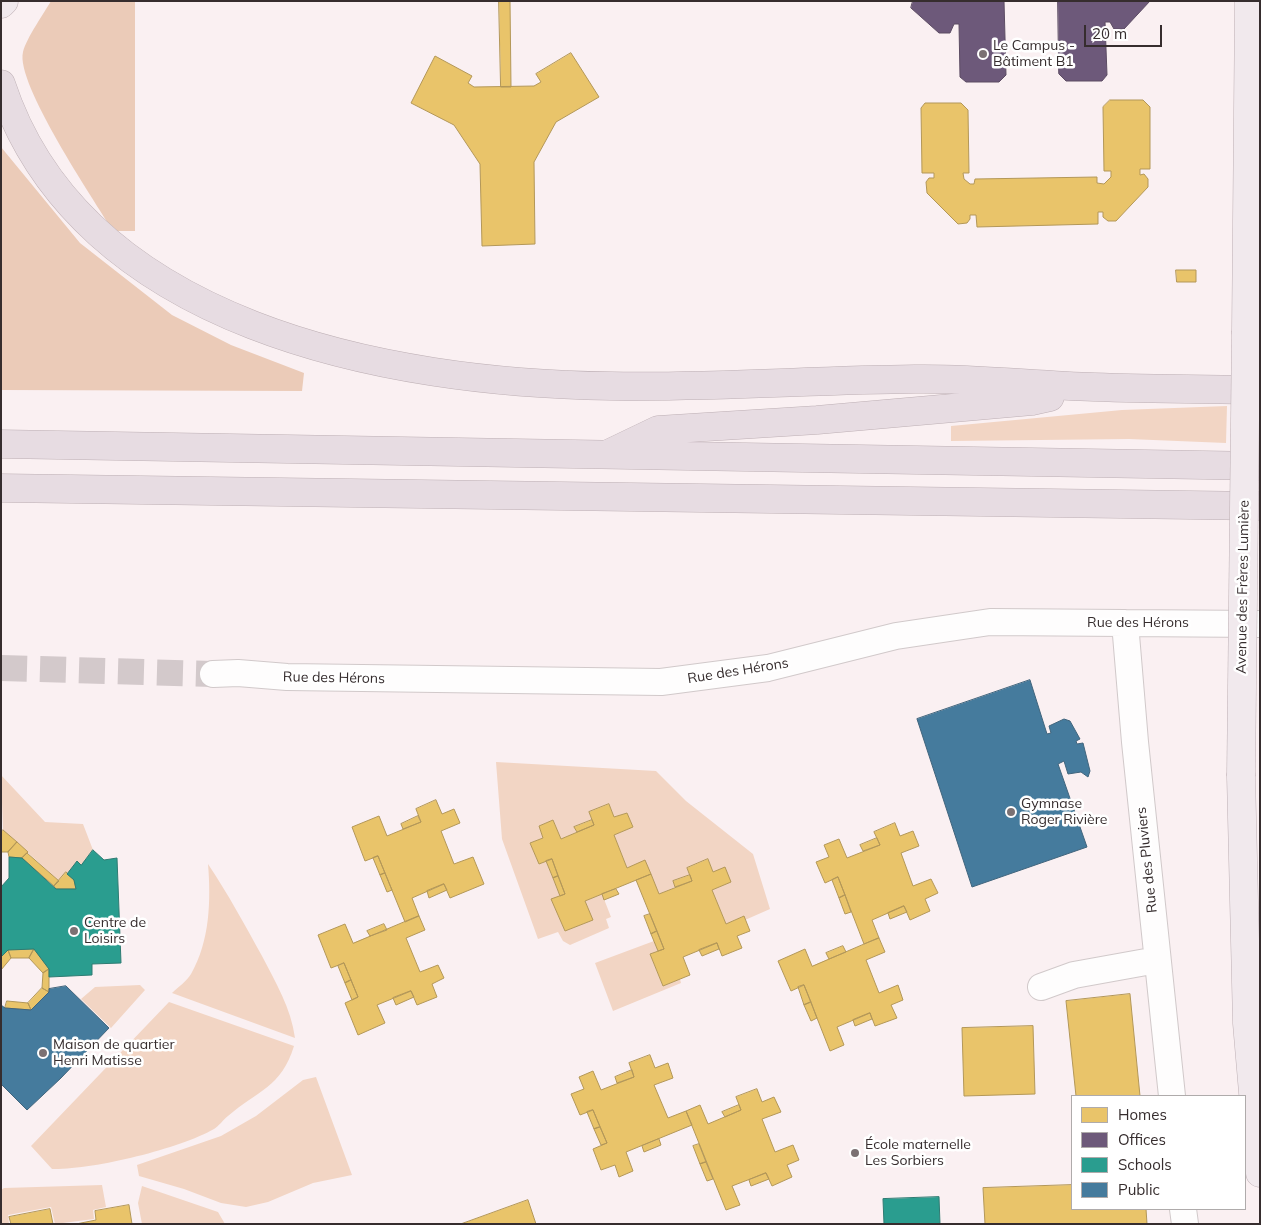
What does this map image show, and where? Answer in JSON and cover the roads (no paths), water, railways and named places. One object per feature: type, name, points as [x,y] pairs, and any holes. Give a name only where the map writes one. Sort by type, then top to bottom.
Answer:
[{"type":"highway","points":[[1,84],[33,152],[52,182],[99,234],[161,280],[206,305],[250,325],[309,344],[399,365],[466,375],[608,386],[918,379],[1097,387],[1260,390]]},
{"type":"highway","points":[[606,455],[658,430],[817,420],[1032,401],[1097,387]]},
{"type":"highway","points":[[1,444],[1260,466]]},
{"type":"highway","points":[[1,488],[1260,506]]},
{"type":"main road","name":"Avenue des Frères Lumière","points":[[1249,1],[1241,776],[1247,1023],[1260,1173]]},
{"type":"street","name":"Rue des Hérons","points":[[212,674],[238,673],[287,677],[661,682],[768,668],[896,636],[990,622],[1260,624]]},
{"type":"street","name":"Rue des Pluviers","points":[[1125,623],[1172,1095]]},
{"type":"street","points":[[1040,987],[1074,975],[1157,960]]},
{"type":"street","points":[[1183,1210],[1185,1224]]},
{"type":"tunnel","points":[[1,668],[213,674]]},
{"type":"place","name":"Le Campus - Bâtiment B1","points":[[983,54]]},
{"type":"place","name":"Gymnase Roger Rivière","points":[[1011,812]]},
{"type":"place","name":"Centre de Loisirs","points":[[74,931]]},
{"type":"place","name":"Maison de quartier Henri Matisse","points":[[43,1053]]},
{"type":"place","name":"École maternelle Les Sorbiers","points":[[855,1153]]}]
